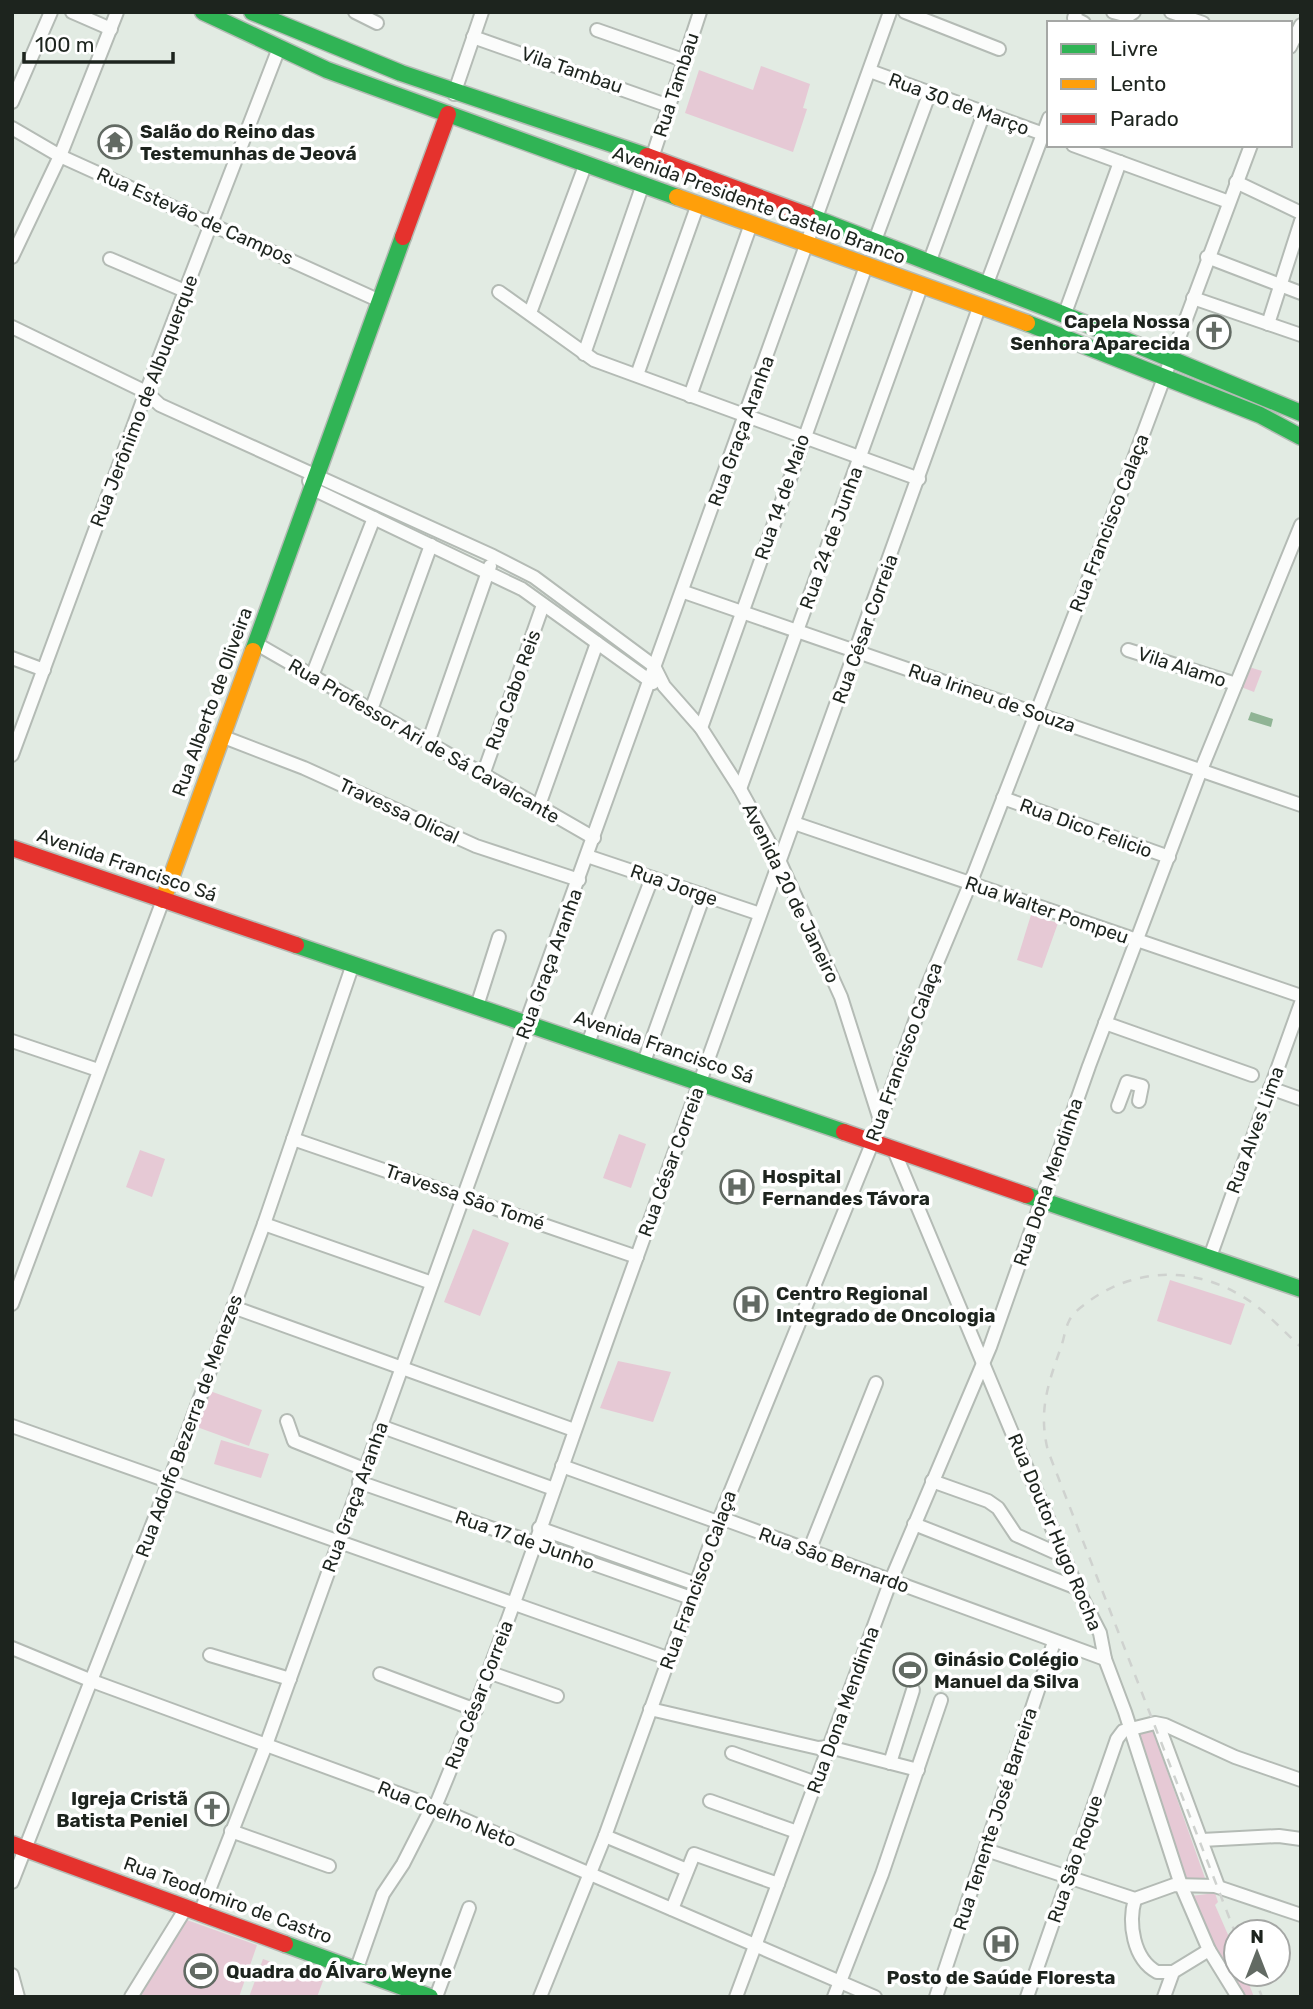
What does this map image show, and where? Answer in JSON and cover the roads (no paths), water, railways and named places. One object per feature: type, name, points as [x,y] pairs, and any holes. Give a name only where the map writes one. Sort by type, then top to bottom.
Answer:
[{"type":"main road","name":"Avenida Presidente Castelo Branco","points":[[203,12],[327,70],[733,215],[921,287],[980,305],[1164,375],[1260,415],[1301,437]]},
{"type":"main road","name":"Avenida Presidente Castelo Branco","points":[[251,12],[285,20],[454,94],[652,158],[929,263],[1301,413]]},
{"type":"main road","name":"Rua Alberto de Oliveira","points":[[163,900],[312,479],[448,114]]},
{"type":"main road","points":[[733,215],[742,192]]},
{"type":"main road","name":"Avenida Francisco Sá","points":[[12,848],[644,1062],[1301,1289]]},
{"type":"main road","name":"Rua Teodomiro de Castro","points":[[18,1846],[357,1968],[430,1997]]},
{"type":"street","points":[[12,102],[51,12]]},
{"type":"street","points":[[72,12],[111,29]]},
{"type":"street","points":[[12,257],[60,156],[117,12]]},
{"type":"street","points":[[355,12],[377,23]]},
{"type":"street","points":[[454,94],[482,12]]},
{"type":"street","name":"Rua Graça Aranha","points":[[131,1997],[193,1911],[231,1831],[266,1745],[579,880],[648,681],[684,592],[890,12]]},
{"type":"street","points":[[905,12],[929,16],[999,49]]},
{"type":"street","points":[[1171,12],[1197,21]]},
{"type":"street","name":"Rua Tambau","points":[[652,158],[697,13]]},
{"type":"street","points":[[1292,43],[1301,25]]},
{"type":"street","points":[[597,30],[683,61]]},
{"type":"street","name":"Vila Tambau","points":[[473,37],[669,106]]},
{"type":"street","name":"Rua Jerônimo de Albuquerque","points":[[12,755],[146,392],[279,48]]},
{"type":"street","name":"Rua 30 de Março","points":[[870,71],[1046,135]]},
{"type":"street","points":[[874,243],[930,92]]},
{"type":"street","points":[[929,263],[984,113]]},
{"type":"street","name":"Rua Estevão de Campos","points":[[12,128],[60,156],[380,301]]},
{"type":"street","points":[[986,286],[1046,135]]},
{"type":"street","points":[[1079,147],[1229,202]]},
{"type":"street","name":"Rua Francisco Calaça","points":[[540,1997],[588,1871],[605,1836],[719,1520],[873,1141],[927,987],[1036,713],[1250,147]]},
{"type":"street","points":[[1064,316],[1120,162]]},
{"type":"street","points":[[530,313],[586,163]]},
{"type":"street","points":[[1236,182],[1301,214]]},
{"type":"street","points":[[584,354],[643,184]]},
{"type":"street","points":[[637,374],[698,204]]},
{"type":"street","points":[[1268,324],[1301,221]]},
{"type":"street","points":[[690,396],[751,224]]},
{"type":"street","points":[[1207,257],[1301,293]]},
{"type":"street","points":[[110,259],[185,291]]},
{"type":"street","name":"Rua 14 de Maio","points":[[701,729],[866,266]]},
{"type":"street","name":"Rua 24 de Junha","points":[[740,789],[921,287]]},
{"type":"street","points":[[499,292],[584,354],[690,396],[919,479]]},
{"type":"street","points":[[1193,298],[1301,335]]},
{"type":"street","name":"Rua César Correia","points":[[357,1968],[383,1894],[435,1807],[491,1673],[574,1430],[779,860],[858,651],[980,305]]},
{"type":"street","name":"Avenida 20 de Janeiro","points":[[12,327],[146,392],[160,405],[312,479],[493,555],[534,577],[654,666],[664,686],[701,729],[740,789],[779,860],[841,997],[880,1121]]},
{"type":"street","name":"Avenida 20 de Janeiro","points":[[312,479],[374,518],[522,590],[648,681],[664,686]]},
{"type":"street","points":[[312,677],[374,518]]},
{"type":"street","name":"Rua Dona Mendinha","points":[[736,1997],[891,1580],[983,1361],[1168,857],[1301,524]]},
{"type":"street","points":[[371,710],[432,545]]},
{"type":"street","points":[[428,743],[493,555]]},
{"type":"street","name":"Rua Irineu de Souza","points":[[684,592],[1301,805]]},
{"type":"street","name":"Rua Cabo Reis","points":[[483,775],[543,605]]},
{"type":"street","name":"Rua Professor Ari de Sá Cavalcante","points":[[255,643],[594,838]]},
{"type":"street","points":[[538,808],[597,643]]},
{"type":"street","name":"Vila Alamo","points":[[1128,650],[1236,684]]},
{"type":"street","points":[[12,658],[44,670]]},
{"type":"street","name":"Travessa Olical","points":[[221,736],[304,768],[476,846],[579,880]]},
{"type":"street","name":"Rua Dico Felicio","points":[[1003,798],[1168,857]]},
{"type":"street","name":"Rua Walter Pompeu","points":[[794,823],[1301,996]]},
{"type":"street","name":"Rua Jorge","points":[[587,856],[760,914]]},
{"type":"street","points":[[588,1043],[652,878]]},
{"type":"street","points":[[644,1062],[705,895]]},
{"type":"street","name":"Rua Alberto de Oliveira","points":[[12,1304],[163,900]]},
{"type":"street","points":[[477,1006],[499,937]]},
{"type":"street","name":"Rua Adolfo Bezerra de Menezes","points":[[12,1882],[18,1846],[92,1681],[169,1482],[264,1224],[353,964]]},
{"type":"street","name":"Rua Alves Lima","points":[[1210,1257],[1301,1003]]},
{"type":"street","points":[[1105,1023],[1252,1075]]},
{"type":"street","points":[[12,1041],[98,1070]]},
{"type":"street","points":[[1118,1106],[1127,1082],[1142,1086],[1139,1101]]},
{"type":"street","points":[[1270,1088],[1301,1099]]},
{"type":"street","name":"Travessa São Tomé","points":[[293,1139],[637,1257]]},
{"type":"street","name":"Rua Doutor Hugo Rocha","points":[[892,1148],[927,1237],[983,1361],[1063,1556],[1100,1633],[1105,1659],[1131,1728],[1181,1885],[1209,1950],[1238,1997]]},
{"type":"street","points":[[264,1224],[432,1283]]},
{"type":"street","points":[[233,1307],[574,1430]]},
{"type":"street","points":[[809,1551],[876,1383]]},
{"type":"street","points":[[287,1421],[294,1441],[364,1469]]},
{"type":"street","points":[[12,1426],[670,1659]]},
{"type":"street","points":[[380,1426],[554,1489]]},
{"type":"street","name":"Rua São Bernardo","points":[[562,1466],[891,1580],[1105,1659]]},
{"type":"street","points":[[932,1480],[988,1501],[998,1508],[1020,1538],[1063,1556]]},
{"type":"street","name":"Rua 17 de Junho","points":[[359,1482],[691,1598]]},
{"type":"street","points":[[915,1524],[1077,1588]]},
{"type":"street","name":"Rua 17 de Junho","points":[[539,1528],[696,1584]]},
{"type":"street","name":"Rua Tenente José Barreira","points":[[936,1997],[1054,1642]]},
{"type":"street","name":"Rua Coelho Neto","points":[[12,1648],[92,1681],[435,1807],[756,1943],[875,1997]]},
{"type":"street","points":[[210,1655],[290,1679]]},
{"type":"street","points":[[491,1673],[557,1696]]},
{"type":"street","points":[[380,1674],[476,1710]]},
{"type":"street","points":[[890,1763],[914,1690]]},
{"type":"street","points":[[834,1997],[882,1874],[940,1700]]},
{"type":"street","points":[[650,1709],[818,1748],[829,1747],[918,1770]]},
{"type":"street","points":[[1131,1728],[1161,1724],[1235,1757],[1301,1780]]},
{"type":"street","points":[[1161,1724],[1218,1886]]},
{"type":"street","name":"Rua São Roque","points":[[1027,1997],[1117,1739],[1123,1731],[1131,1728]]},
{"type":"street","points":[[732,1753],[816,1783]]},
{"type":"street","points":[[710,1801],[797,1832]]},
{"type":"street","points":[[231,1831],[329,1866]]},
{"type":"street","points":[[605,1836],[687,1870]]},
{"type":"street","points":[[1202,1840],[1279,1836],[1301,1839]]},
{"type":"street","points":[[986,1850],[1135,1899],[1181,1885],[1218,1886],[1301,1915]]},
{"type":"street","points":[[673,1909],[692,1856],[696,1854],[778,1884]]},
{"type":"street","points":[[1135,1899],[1130,1927],[1145,1961],[1157,1972],[1173,1972],[1209,1950]]},
{"type":"street","points":[[436,1997],[469,1908]]},
{"type":"street","points":[[1164,1997],[1173,1972]]},
{"type":"railway","points":[[1229,1918],[1048,1451],[1044,1410],[1052,1373],[1073,1315],[1092,1299],[1128,1281],[1165,1275],[1184,1276],[1222,1286],[1256,1306],[1301,1347]]},
{"type":"railway","points":[[1258,1988],[1262,1997]]},
{"type":"place","name":"Salão do Reino das Testemunhas de Jeová","points":[[115,142]]},
{"type":"place","name":"Capela Nossa Senhora Aparecida","points":[[1214,332]]},
{"type":"place","name":"Hospital Fernandes Távora","points":[[737,1187]]},
{"type":"place","name":"Centro Regional Integrado de Oncologia","points":[[751,1304]]},
{"type":"place","name":"Ginásio Colégio Manuel da Silva","points":[[910,1670]]},
{"type":"place","name":"Igreja Cristã Batista Peniel","points":[[212,1809]]},
{"type":"place","name":"Posto de Saúde Floresta","points":[[1001,1944]]},
{"type":"place","name":"Quadra do Álvaro Weyne","points":[[201,1971]]}]
